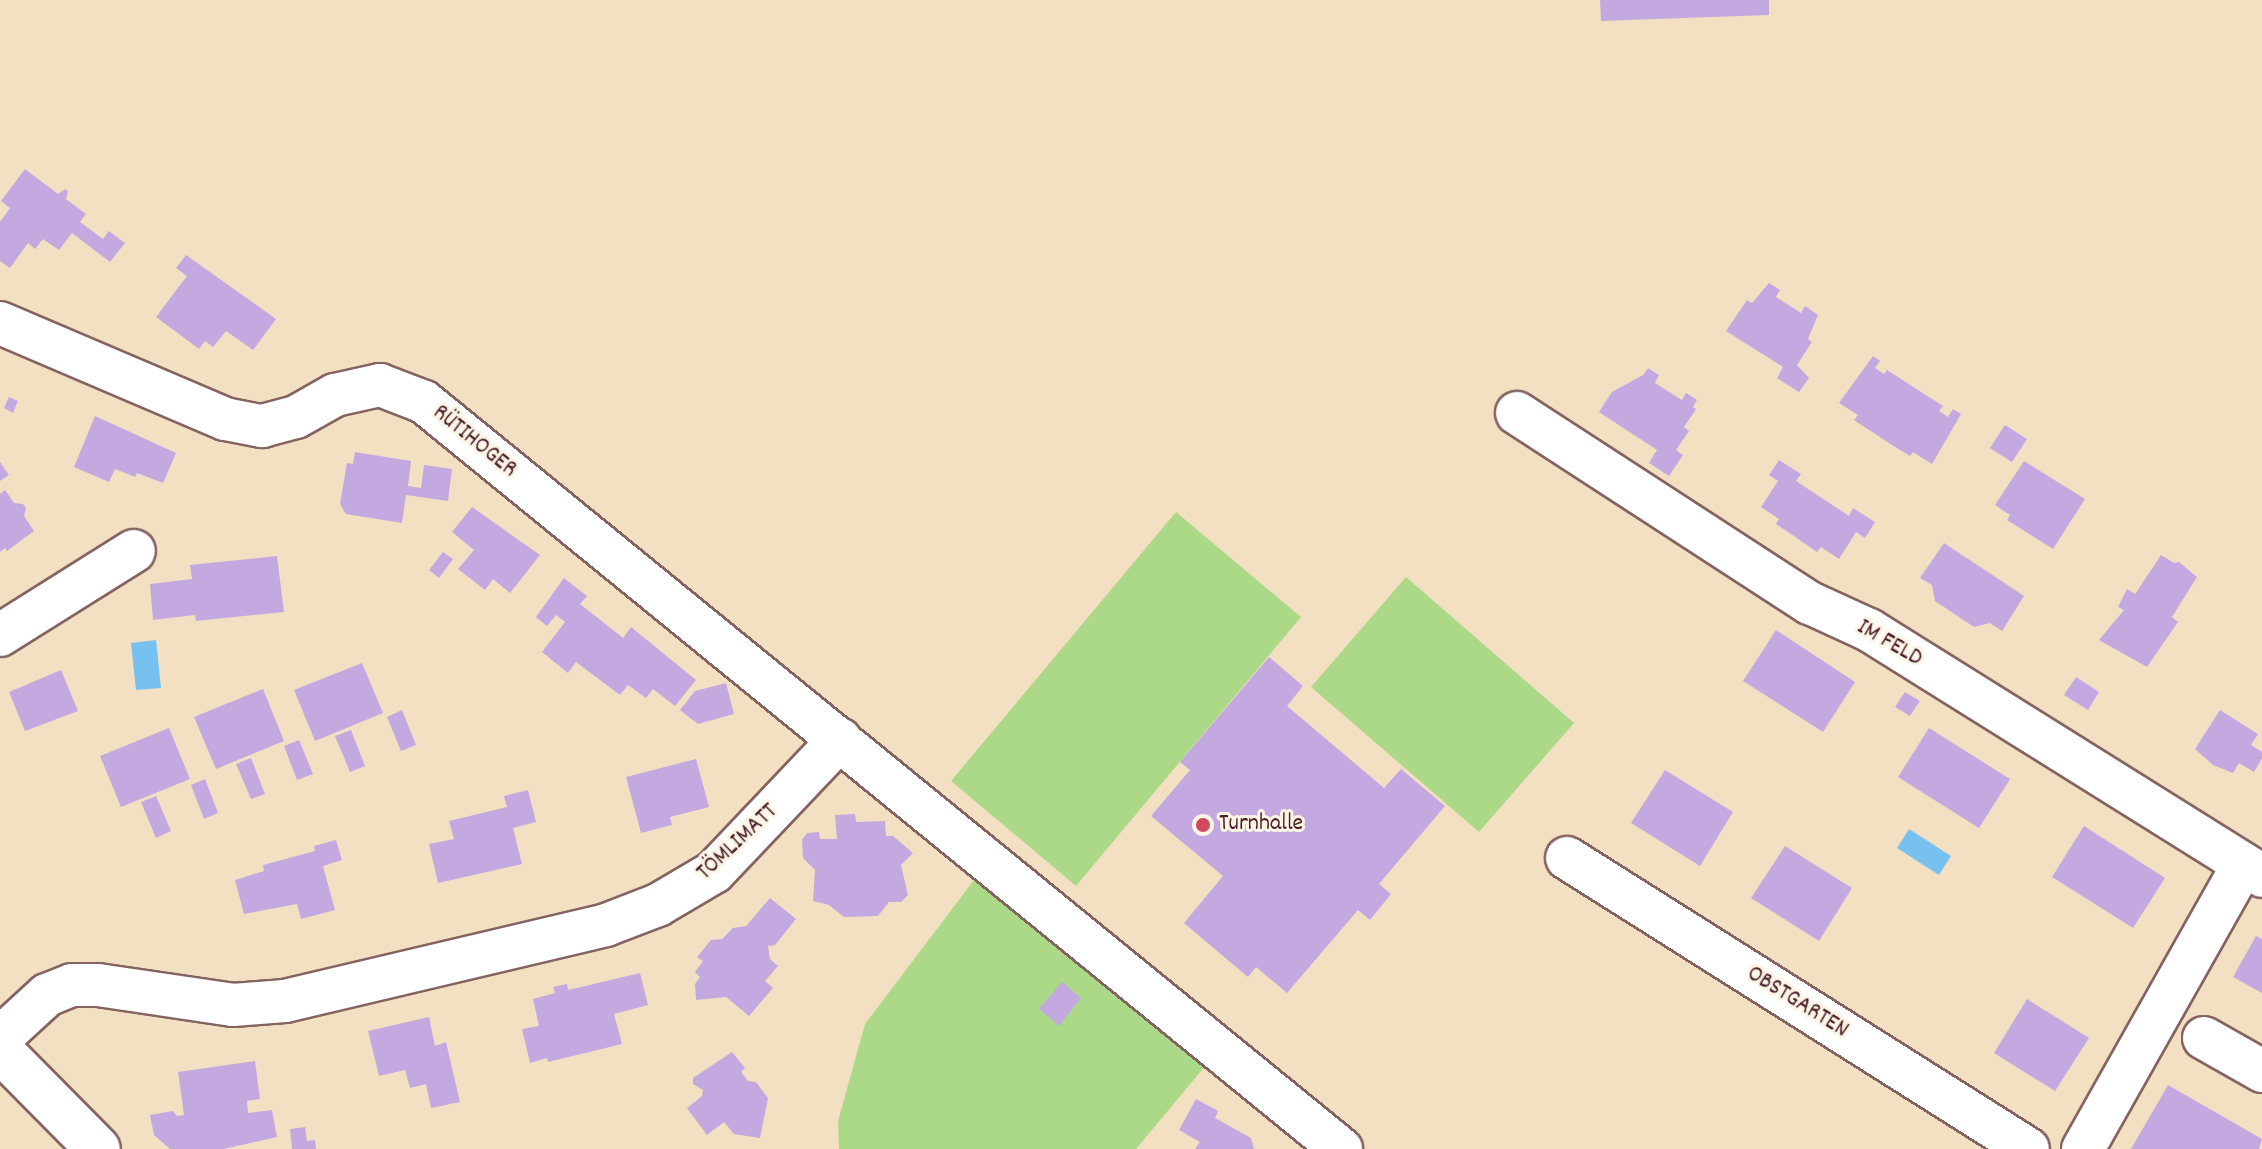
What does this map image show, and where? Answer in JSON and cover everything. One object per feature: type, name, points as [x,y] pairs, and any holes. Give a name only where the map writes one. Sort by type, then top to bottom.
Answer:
[{"type":"street","name":"RÜTIHOGER","points":[[0,323],[225,419],[262,426],[296,417],[335,395],[380,385],[424,402],[840,739]]},
{"type":"street","name":"IM FELD","points":[[1517,413],[1810,603],[1869,630],[2252,870]]},
{"type":"street","points":[[0,635],[134,551]]},
{"type":"street","name":"TÖMLIMATT","points":[[0,1038],[47,995],[72,985],[98,985],[233,1005],[285,1001],[606,925],[658,905],[714,872],[840,739]]},
{"type":"street","points":[[840,739],[1341,1149]]},
{"type":"street","name":"OBSTGARTEN","points":[[1567,858],[2028,1149]]},
{"type":"street","points":[[2083,1149],[2252,870]]},
{"type":"street","points":[[2204,1038],[2262,1071]]},
{"type":"street","points":[[0,1050],[98,1149]]},
{"type":"green space","points":[[1176,512],[1301,617],[1076,886],[951,781]]},
{"type":"green space","points":[[1406,577],[1574,723],[1479,832],[1311,687]]},
{"type":"green space","points":[[974,880],[1206,1065],[1136,1149],[839,1149],[838,1121],[865,1024]]},
{"type":"water","points":[[156,640],[161,688],[136,690],[131,643]]},
{"type":"water","points":[[1909,829],[1951,856],[1939,875],[1897,848]]},
{"type":"building","points":[[1600,0],[1769,0],[1769,15],[1601,21]]},
{"type":"building","points":[[25,169],[58,194],[65,189],[68,191],[66,199],[86,214],[80,222],[103,239],[109,231],[125,243],[110,262],[72,233],[59,250],[43,239],[35,249],[28,243],[10,268],[0,261],[0,222],[10,208],[1,201]]},
{"type":"building","points":[[186,255],[276,319],[253,350],[226,331],[213,347],[205,341],[199,349],[156,317],[187,276],[176,268]]},
{"type":"building","points":[[1769,283],[1780,290],[1776,297],[1801,313],[1805,306],[1818,315],[1808,339],[1812,342],[1797,365],[1809,378],[1799,392],[1777,378],[1783,367],[1726,331],[1747,300],[1752,303]]},
{"type":"building","points":[[1873,356],[1880,361],[1875,368],[1884,374],[1887,370],[1943,406],[1939,411],[1948,417],[1953,409],[1961,414],[1932,464],[1913,452],[1910,456],[1895,447],[1854,420],[1858,415],[1839,403]]},
{"type":"building","points":[[1648,368],[1659,375],[1655,383],[1682,400],[1686,393],[1697,400],[1693,407],[1696,409],[1684,427],[1689,431],[1676,450],[1683,455],[1669,476],[1649,463],[1657,450],[1599,412],[1612,392],[1643,375]]},
{"type":"building","points":[[9,397],[18,401],[13,413],[4,408]]},
{"type":"building","points":[[95,416],[176,453],[163,483],[115,469],[109,482],[74,467]]},
{"type":"building","points":[[2005,425],[2027,439],[2012,462],[1990,448]]},
{"type":"building","points":[[355,452],[411,461],[408,486],[421,488],[424,465],[452,469],[448,501],[406,495],[402,523],[346,514],[340,504],[347,463],[353,464]]},
{"type":"building","points":[[1779,460],[1801,474],[1796,481],[1849,516],[1853,508],[1875,522],[1865,538],[1856,532],[1839,559],[1821,547],[1817,552],[1776,524],[1779,519],[1761,507],[1778,481],[1769,475]]},
{"type":"building","points":[[2024,461],[2085,499],[2053,549],[2007,520],[2010,515],[1995,505]]},
{"type":"building","points":[[0,462],[9,475],[0,481]]},
{"type":"building","points":[[5,490],[14,503],[23,504],[26,508],[24,516],[34,531],[7,551],[5,548],[0,552],[0,494]]},
{"type":"building","points":[[472,507],[540,555],[510,593],[493,579],[485,590],[458,569],[474,550],[452,532]]},
{"type":"building","points":[[1944,543],[2024,596],[2002,631],[1990,623],[1974,627],[1935,601],[1932,585],[1920,578]]},
{"type":"building","points":[[443,552],[453,559],[439,578],[429,570]]},
{"type":"building","points":[[2161,555],[2174,563],[2179,562],[2197,577],[2172,617],[2178,622],[2147,667],[2099,640],[2124,610],[2118,607],[2127,589],[2135,594]]},
{"type":"building","points":[[277,556],[284,612],[196,621],[195,615],[153,620],[150,584],[192,579],[190,565]]},
{"type":"building","points":[[564,578],[587,596],[580,604],[623,638],[631,627],[696,680],[675,706],[653,689],[646,698],[628,685],[620,695],[576,662],[568,673],[542,652],[565,622],[556,615],[547,626],[536,617]]},
{"type":"building","points":[[1776,630],[1855,682],[1823,732],[1743,681]]},
{"type":"building","points":[[1269,657],[1303,686],[1287,706],[1384,788],[1401,769],[1445,806],[1379,884],[1391,894],[1370,920],[1358,910],[1287,993],[1256,967],[1248,977],[1184,923],[1223,876],[1151,816],[1190,770],[1180,762]]},
{"type":"building","points":[[362,663],[383,713],[315,741],[294,690]]},
{"type":"building","points":[[61,670],[78,711],[25,731],[9,692]]},
{"type":"building","points":[[2076,677],[2099,692],[2088,710],[2064,695]]},
{"type":"building","points":[[726,683],[734,714],[698,724],[680,710],[695,691]]},
{"type":"building","points":[[263,689],[284,741],[216,769],[194,717]]},
{"type":"building","points":[[1905,692],[1920,701],[1910,716],[1895,707]]},
{"type":"building","points":[[402,710],[416,745],[401,751],[387,717]]},
{"type":"building","points":[[2220,710],[2258,734],[2251,745],[2262,752],[2262,758],[2254,772],[2239,763],[2233,773],[2213,765],[2195,749]]},
{"type":"building","points":[[169,728],[190,779],[121,807],[100,756]]},
{"type":"building","points":[[1929,728],[2010,779],[1979,828],[1898,777]]},
{"type":"building","points":[[351,730],[365,766],[350,772],[335,736]]},
{"type":"building","points":[[299,740],[313,774],[297,780],[284,746]]},
{"type":"building","points":[[251,758],[265,794],[251,799],[236,764]]},
{"type":"building","points":[[696,759],[709,807],[670,817],[672,825],[641,833],[626,777]]},
{"type":"building","points":[[1665,770],[1733,812],[1700,866],[1631,823]]},
{"type":"building","points":[[205,779],[218,813],[204,819],[191,785]]},
{"type":"building","points":[[528,790],[536,822],[513,828],[522,864],[438,883],[429,844],[454,839],[449,821],[507,807],[504,796]]},
{"type":"building","points":[[156,796],[171,831],[156,838],[141,802]]},
{"type":"building","points":[[855,814],[856,822],[885,821],[886,836],[893,836],[913,853],[901,865],[908,895],[901,902],[889,902],[878,916],[844,917],[829,905],[813,901],[815,870],[803,858],[802,840],[807,833],[819,832],[820,839],[837,839],[835,815]]},
{"type":"building","points":[[2084,826],[2165,878],[2133,928],[2052,877]]},
{"type":"building","points":[[336,840],[342,860],[323,866],[335,910],[301,919],[297,904],[244,914],[235,880],[264,871],[263,865],[315,851],[314,846]]},
{"type":"building","points":[[1785,846],[1852,888],[1819,941],[1751,898]]},
{"type":"building","points":[[770,898],[796,919],[775,945],[768,946],[770,959],[778,966],[765,981],[773,988],[749,1016],[726,997],[696,1000],[695,984],[700,977],[695,972],[703,961],[697,957],[711,940],[722,939],[733,928],[746,926]]},
{"type":"building","points":[[2256,936],[2262,939],[2262,993],[2233,977]]},
{"type":"building","points":[[640,973],[648,1005],[614,1014],[622,1044],[548,1062],[547,1058],[530,1063],[522,1029],[539,1026],[533,999],[555,993],[553,987],[567,984],[568,990]]},
{"type":"building","points":[[1062,982],[1081,998],[1059,1026],[1039,1009]]},
{"type":"building","points":[[2027,999],[2089,1038],[2055,1091],[1994,1053]]},
{"type":"building","points":[[429,1017],[435,1046],[446,1042],[460,1102],[431,1108],[426,1084],[410,1088],[405,1070],[379,1076],[368,1031]]},
{"type":"building","points":[[732,1052],[745,1068],[741,1072],[748,1081],[756,1082],[768,1098],[760,1138],[734,1134],[724,1122],[707,1135],[687,1108],[702,1096],[703,1090],[693,1084],[693,1078]]},
{"type":"building","points":[[255,1061],[260,1099],[247,1101],[248,1113],[272,1110],[277,1137],[224,1149],[170,1149],[154,1135],[150,1115],[173,1111],[177,1116],[184,1115],[178,1072]]},
{"type":"building","points":[[2168,1085],[2262,1139],[2259,1149],[2131,1149]]},
{"type":"building","points":[[1196,1099],[1218,1111],[1215,1118],[1251,1138],[1254,1149],[1195,1149],[1200,1142],[1179,1130]]},
{"type":"building","points":[[305,1127],[307,1141],[315,1140],[316,1149],[292,1149],[290,1129]]},
{"type":"place","name":"Turnhalle","points":[[1203,825]]}]
